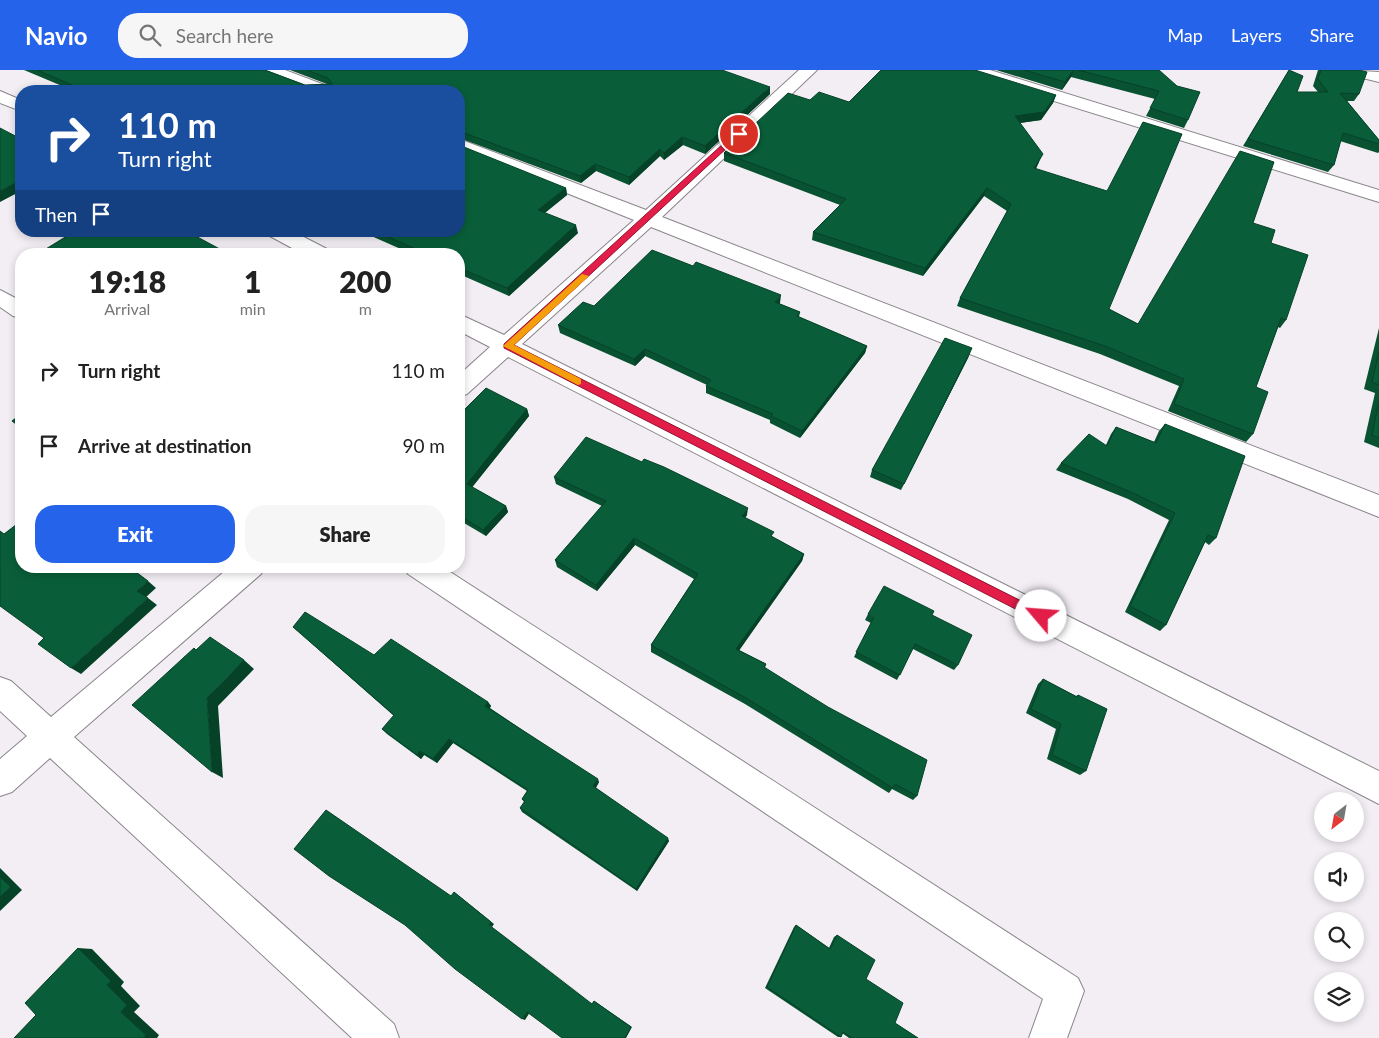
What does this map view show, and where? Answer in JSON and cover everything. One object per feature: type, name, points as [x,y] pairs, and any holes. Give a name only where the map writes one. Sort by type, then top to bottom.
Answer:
[{"type":"street","points":[[270,70],[309,85]]},
{"type":"street","points":[[465,383],[649,218],[808,70]]},
{"type":"street","points":[[973,70],[1379,196]]},
{"type":"street","points":[[1352,70],[1379,77]]},
{"type":"street","points":[[0,96],[15,103]]},
{"type":"street","points":[[465,146],[1379,506]]},
{"type":"street","points":[[287,237],[308,248]]},
{"type":"street","points":[[0,297],[15,307]]},
{"type":"street","points":[[465,325],[1379,788]]},
{"type":"street","points":[[0,780],[243,573]]},
{"type":"street","points":[[429,573],[1065,991],[1048,1038]]},
{"type":"street","points":[[0,691],[380,1038]]},
{"type":"building","points":[[37,70],[265,70],[305,85],[72,85]]},
{"type":"building","points":[[307,70],[722,70],[770,87],[705,146],[682,137],[664,153],[660,149],[629,177],[595,164],[580,176],[465,133],[465,85],[305,85],[332,84],[328,78]]},
{"type":"building","points":[[881,70],[975,70],[1056,95],[1044,112],[1015,116],[1043,154],[1034,168],[1107,191],[1143,122],[1182,134],[1109,309],[1138,324],[1240,151],[1274,162],[1253,223],[1275,230],[1271,243],[1308,255],[1286,320],[1281,318],[1256,387],[1268,392],[1253,434],[1174,404],[1184,379],[1105,346],[960,298],[1011,204],[987,188],[925,268],[813,232],[846,199],[724,153],[788,93],[810,100],[819,92],[849,102]]},
{"type":"building","points":[[1024,70],[1073,70],[1065,82]]},
{"type":"building","points":[[1078,70],[1159,70],[1177,86],[1200,92],[1188,120],[1150,108],[1159,91]]},
{"type":"building","points":[[1289,70],[1303,76],[1297,92],[1328,92],[1318,79],[1321,70],[1358,70],[1367,72],[1359,94],[1340,93],[1379,140],[1379,144],[1343,133],[1334,165],[1248,139]]},
{"type":"building","points":[[0,128],[15,136],[15,183],[0,191]]},
{"type":"building","points":[[465,147],[566,188],[538,210],[576,225],[507,288],[465,270],[465,248],[413,248],[389,237],[465,237]]},
{"type":"building","points":[[65,237],[197,237],[218,248],[47,248]]},
{"type":"building","points":[[652,250],[693,266],[696,262],[781,295],[775,302],[800,312],[797,316],[867,346],[802,431],[771,416],[773,414],[706,386],[711,380],[645,349],[634,359],[558,325],[583,302],[594,306]]},
{"type":"building","points":[[945,338],[972,348],[904,484],[872,470]]},
{"type":"building","points":[[1379,352],[1379,385],[1372,382]]},
{"type":"building","points":[[486,388],[527,409],[467,484],[506,506],[483,530],[465,519],[465,409]]},
{"type":"building","points":[[1379,401],[1379,438],[1372,435]]},
{"type":"building","points":[[1165,424],[1245,456],[1216,538],[1208,535],[1166,625],[1130,606],[1175,513],[1061,463],[1089,434],[1107,446],[1116,427],[1156,443]]},
{"type":"building","points":[[586,437],[642,462],[644,459],[664,467],[748,508],[742,516],[774,532],[771,536],[804,554],[736,649],[766,664],[764,667],[828,707],[927,760],[917,796],[895,784],[893,788],[746,698],[651,645],[698,574],[634,538],[596,585],[555,560],[606,501],[554,477]]},
{"type":"building","points":[[15,526],[15,573],[137,573],[148,581],[137,591],[148,598],[71,668],[38,644],[44,638],[0,606],[0,531],[4,534]]},
{"type":"building","points":[[884,586],[934,611],[932,615],[972,635],[958,665],[915,644],[900,675],[856,652],[874,617],[868,614]]},
{"type":"building","points":[[305,612],[374,655],[391,639],[488,702],[485,706],[598,779],[593,786],[668,838],[636,889],[520,808],[525,801],[522,799],[528,790],[449,739],[433,759],[420,751],[417,755],[382,729],[394,715],[293,627]]},
{"type":"building","points":[[210,637],[244,660],[207,698],[212,772],[132,705],[194,648],[196,650]]},
{"type":"building","points":[[1043,679],[1077,697],[1078,695],[1107,709],[1086,771],[1052,755],[1061,724],[1031,709]]},
{"type":"building","points":[[326,810],[451,896],[454,892],[491,922],[489,925],[592,1004],[594,1001],[631,1027],[625,1038],[562,1038],[527,1012],[522,1019],[455,969],[405,925],[329,876],[294,849]]},
{"type":"building","points":[[0,877],[11,887],[0,897]]},
{"type":"building","points":[[796,925],[830,949],[837,935],[875,960],[866,979],[903,1003],[895,1023],[918,1038],[852,1038],[843,1032],[841,1037],[767,987]]},
{"type":"building","points":[[78,948],[111,981],[107,985],[127,1005],[121,1012],[146,1035],[144,1038],[14,1038],[36,1015],[25,1003]]},
{"type":"slow traffic","points":[[578,382],[508,346],[585,276]]},
{"type":"route","points":[[739,134],[508,346],[1041,616]]}]
